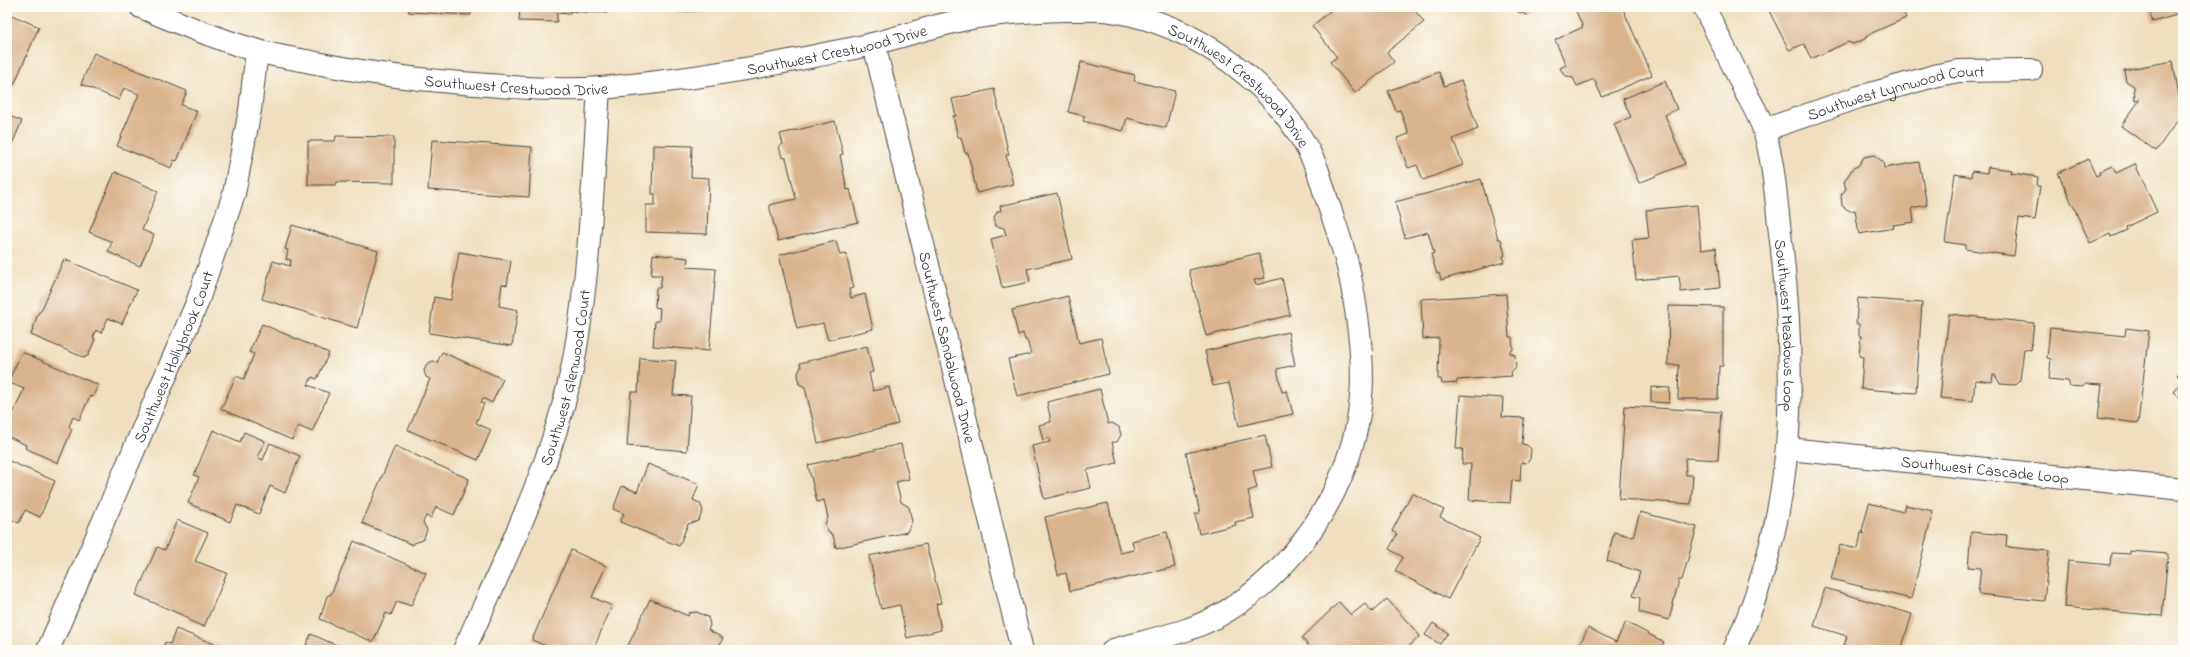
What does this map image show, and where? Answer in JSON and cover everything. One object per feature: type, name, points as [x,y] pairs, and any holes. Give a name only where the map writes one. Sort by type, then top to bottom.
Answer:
[{"type":"street","name":"Southwest Crestwood Drive","points":[[141,7],[185,26],[257,51],[356,71],[426,81],[539,88],[599,88],[763,67],[874,44],[963,20],[1035,11],[1109,10],[1148,19],[1186,34],[1220,54],[1250,79],[1276,105],[1298,134],[1315,163],[1346,255],[1362,347],[1361,406],[1357,434],[1348,462],[1323,514],[1307,537],[1267,580],[1243,599],[1205,622],[1188,629],[1113,650]]},
{"type":"street","name":"Southwest Meadows Loop","points":[[1704,7],[1764,130],[1773,182],[1789,324],[1791,386],[1788,449],[1782,499],[1755,596],[1734,650]]},
{"type":"street","name":"Southwest Sandalwood Drive","points":[[874,44],[1022,650]]},
{"type":"street","name":"Southwest Hollybrook Court","points":[[48,650],[197,303],[234,194],[250,110],[257,51]]},
{"type":"street","name":"Southwest Lynnwood Court","points":[[1764,130],[1859,97],[1938,75],[1959,71],[2031,70]]},
{"type":"street","name":"Southwest Glenwood Court","points":[[464,650],[521,520],[552,442],[574,360],[587,275],[599,88]]},
{"type":"street","name":"Southwest Cascade Loop","points":[[1788,449],[2183,489]]},
{"type":"building","points":[[409,7],[472,7],[471,15],[409,12]]},
{"type":"building","points":[[520,7],[608,7],[607,13],[570,11],[570,14],[557,13],[557,22],[519,21]]},
{"type":"building","points":[[677,7],[714,7],[715,10],[677,12]]},
{"type":"building","points":[[1335,7],[1412,7],[1424,22],[1387,52],[1394,62],[1355,93],[1330,62],[1337,57],[1312,26]]},
{"type":"building","points":[[1514,7],[1537,7],[1527,15],[1518,12]]},
{"type":"building","points":[[1574,7],[1622,7],[1652,75],[1602,97],[1594,79],[1577,86],[1573,78],[1564,75],[1560,68],[1566,65],[1555,40],[1583,27]]},
{"type":"building","points":[[1767,7],[1837,7],[1838,10],[1844,7],[1902,7],[1906,18],[1867,35],[1865,39],[1853,44],[1848,42],[1811,59],[1804,44],[1789,50]]},
{"type":"building","points":[[2148,7],[2183,7],[2183,13],[2153,22]]},
{"type":"building","points":[[7,13],[39,27],[13,87],[7,85]]},
{"type":"building","points":[[94,53],[187,91],[181,105],[197,111],[177,161],[174,160],[171,168],[117,146],[139,94],[124,88],[119,100],[81,84]]},
{"type":"building","points":[[2173,61],[2182,114],[2156,151],[2121,126],[2139,101],[2139,99],[2135,100],[2134,86],[2126,81],[2124,70]]},
{"type":"building","points":[[1081,62],[1135,75],[1134,81],[1175,91],[1166,128],[1127,118],[1123,131],[1083,121],[1085,116],[1068,112]]},
{"type":"building","points":[[1439,72],[1444,86],[1461,80],[1478,129],[1453,139],[1463,165],[1423,180],[1417,165],[1408,168],[1397,138],[1409,134],[1400,110],[1396,111],[1388,91]]},
{"type":"building","points":[[1665,81],[1677,109],[1665,115],[1685,164],[1639,183],[1614,124],[1631,117],[1623,99]]},
{"type":"building","points":[[994,89],[1009,155],[1006,155],[1013,184],[977,193],[968,153],[965,153],[961,137],[958,137],[953,116],[956,116],[952,99]]},
{"type":"building","points":[[7,115],[22,121],[7,156]]},
{"type":"building","points":[[835,121],[843,154],[840,155],[847,190],[850,189],[858,222],[778,241],[769,205],[796,199],[786,158],[782,157],[779,147],[783,144],[780,134]]},
{"type":"building","points":[[336,136],[394,137],[394,183],[337,182],[336,185],[308,185],[308,141],[335,141]]},
{"type":"building","points":[[432,140],[532,147],[529,197],[428,190]]},
{"type":"building","points":[[653,145],[692,146],[691,177],[709,178],[707,234],[646,232],[646,205],[655,205],[655,194],[652,194]]},
{"type":"building","points":[[1874,155],[1883,162],[1884,168],[1919,162],[1927,205],[1912,208],[1914,222],[1893,225],[1894,228],[1859,234],[1855,210],[1850,211],[1842,206],[1841,195],[1846,189],[1844,182],[1853,168],[1858,166],[1864,157]]},
{"type":"building","points":[[2088,159],[2096,176],[2100,174],[2099,172],[2112,166],[2116,173],[2135,164],[2157,212],[2126,227],[2127,230],[2111,237],[2110,234],[2090,243],[2058,173]]},
{"type":"building","points":[[1988,167],[2012,170],[2011,173],[2038,177],[2037,186],[2040,186],[2035,220],[2019,218],[2014,256],[1965,249],[1965,245],[1945,242],[1955,174],[1971,177],[1972,171],[1987,173]]},
{"type":"building","points":[[115,172],[158,191],[142,230],[154,235],[140,266],[108,252],[112,242],[89,232]]},
{"type":"building","points":[[1481,179],[1498,239],[1501,239],[1505,255],[1503,256],[1504,262],[1441,280],[1439,273],[1437,274],[1431,254],[1434,253],[1428,232],[1405,238],[1395,202]]},
{"type":"building","points":[[1057,193],[1072,259],[1027,269],[1030,282],[1002,288],[991,239],[1006,235],[1004,228],[996,226],[994,217],[998,211],[1001,211],[1000,206]]},
{"type":"building","points":[[1697,205],[1701,250],[1716,248],[1720,288],[1681,292],[1679,276],[1636,280],[1632,240],[1649,238],[1646,210]]},
{"type":"building","points":[[292,225],[378,251],[357,328],[262,299],[273,261],[290,266],[291,260],[286,259],[288,250],[285,249]]},
{"type":"building","points":[[836,241],[840,255],[846,254],[854,288],[849,289],[851,298],[865,294],[873,329],[828,340],[823,323],[797,329],[779,255]]},
{"type":"building","points":[[459,252],[511,261],[507,285],[502,284],[499,306],[518,310],[512,346],[429,333],[434,297],[451,300]]},
{"type":"building","points":[[1259,253],[1265,278],[1254,280],[1256,285],[1282,278],[1290,315],[1206,336],[1189,270]]},
{"type":"building","points":[[653,254],[688,258],[687,267],[716,269],[709,351],[653,346],[655,321],[659,321],[660,308],[655,307],[656,288],[660,288],[662,275],[651,275]]},
{"type":"building","points":[[64,259],[137,290],[122,324],[108,318],[101,333],[96,330],[93,338],[95,339],[88,356],[85,358],[31,335],[38,313],[41,311]]},
{"type":"building","points":[[1506,294],[1509,337],[1512,337],[1513,350],[1510,351],[1510,353],[1515,355],[1516,367],[1511,372],[1512,376],[1457,380],[1457,383],[1442,384],[1441,379],[1438,379],[1439,338],[1423,339],[1421,299]]},
{"type":"building","points":[[1068,296],[1079,343],[1101,338],[1109,374],[1017,396],[1008,359],[1031,354],[1027,340],[1025,340],[1023,333],[1018,335],[1012,310]]},
{"type":"building","points":[[1858,298],[1922,303],[1916,393],[1861,389],[1863,357],[1859,356],[1861,336],[1859,336],[1859,324],[1856,324]]},
{"type":"building","points":[[1669,306],[1723,307],[1723,366],[1719,366],[1718,399],[1678,399],[1679,365],[1668,365]]},
{"type":"building","points":[[1949,314],[2034,323],[2031,350],[2024,349],[2020,380],[2015,385],[2000,384],[1995,375],[1993,375],[1992,382],[1975,380],[1973,401],[1940,398]]},
{"type":"building","points":[[262,324],[329,353],[317,379],[312,377],[308,385],[329,393],[312,432],[298,426],[292,440],[221,409],[236,376],[244,379],[254,354],[249,352]]},
{"type":"building","points":[[2050,328],[2125,336],[2126,328],[2149,331],[2138,423],[2098,418],[2102,385],[2086,384],[2082,387],[2070,386],[2068,381],[2049,379],[2051,359],[2047,358]]},
{"type":"building","points":[[1288,332],[1295,365],[1277,369],[1282,392],[1287,391],[1293,414],[1239,426],[1229,383],[1213,386],[1205,351]]},
{"type":"building","points":[[867,346],[873,372],[869,373],[873,391],[889,387],[898,424],[818,443],[805,387],[799,384],[798,373],[801,367],[800,363]]},
{"type":"building","points":[[22,352],[98,385],[93,397],[90,396],[79,420],[73,417],[69,427],[72,429],[58,463],[25,448],[26,445],[7,436],[7,427],[24,389],[8,382]]},
{"type":"building","points":[[442,352],[503,379],[492,403],[483,398],[481,403],[484,404],[476,423],[491,430],[478,460],[408,430],[430,379],[426,377],[424,371],[427,364],[433,361],[437,363]]},
{"type":"building","points":[[640,358],[676,361],[673,395],[691,396],[687,451],[627,446],[631,392],[638,392]]},
{"type":"building","points":[[2183,368],[2183,380],[2177,375]]},
{"type":"building","points":[[2183,380],[2183,400],[2173,392]]},
{"type":"building","points":[[1651,387],[1670,388],[1669,403],[1651,402]]},
{"type":"building","points":[[1100,389],[1108,424],[1112,423],[1119,427],[1121,435],[1117,442],[1112,442],[1117,463],[1087,470],[1091,488],[1044,499],[1032,446],[1050,442],[1049,438],[1043,440],[1039,425],[1051,422],[1047,402]]},
{"type":"building","points":[[1460,395],[1503,398],[1502,417],[1524,418],[1522,444],[1527,445],[1531,449],[1530,459],[1526,463],[1521,462],[1520,481],[1512,480],[1510,503],[1469,500],[1471,464],[1462,464],[1463,449],[1456,449]]},
{"type":"building","points":[[1625,406],[1721,412],[1718,460],[1685,458],[1686,475],[1693,475],[1691,504],[1619,499]]},
{"type":"building","points":[[213,430],[240,442],[244,432],[265,441],[257,457],[263,460],[270,443],[300,456],[285,493],[270,486],[259,514],[237,505],[230,522],[188,503],[199,477],[194,475]]},
{"type":"building","points":[[1265,435],[1272,467],[1253,471],[1257,488],[1248,491],[1254,518],[1235,522],[1236,525],[1199,534],[1195,514],[1200,513],[1186,453]]},
{"type":"building","points":[[901,444],[909,479],[896,482],[901,502],[909,507],[912,521],[907,532],[836,548],[833,535],[828,532],[825,524],[828,518],[824,500],[817,502],[808,465]]},
{"type":"building","points":[[395,446],[469,479],[454,515],[436,507],[431,518],[426,516],[423,522],[427,530],[423,540],[414,543],[413,545],[362,523]]},
{"type":"building","points":[[7,460],[55,481],[40,517],[25,510],[19,523],[10,519],[8,522],[12,532],[7,543]]},
{"type":"building","points":[[648,464],[699,484],[693,500],[700,503],[703,511],[698,521],[688,524],[679,546],[620,522],[624,514],[613,509],[622,486],[637,492]]},
{"type":"building","points":[[1412,493],[1444,510],[1440,517],[1480,538],[1448,599],[1395,571],[1403,557],[1389,549],[1397,534],[1392,531]]},
{"type":"building","points":[[1108,503],[1120,553],[1134,550],[1132,541],[1167,532],[1175,567],[1070,591],[1066,573],[1058,575],[1045,517]]},
{"type":"building","points":[[1869,503],[1903,512],[1905,505],[1933,511],[1911,599],[1831,579],[1840,545],[1858,549],[1861,533],[1865,534],[1862,531]]},
{"type":"building","points":[[1640,512],[1697,527],[1682,580],[1679,580],[1669,620],[1639,612],[1640,598],[1633,596],[1640,572],[1607,561],[1614,532],[1633,537]]},
{"type":"building","points":[[177,520],[208,533],[195,561],[227,573],[204,627],[188,620],[189,618],[136,595],[157,547],[165,550]]},
{"type":"building","points":[[1971,532],[2007,535],[2006,547],[2049,551],[2044,601],[1978,594],[1981,568],[1968,567]]},
{"type":"building","points":[[354,541],[426,573],[411,606],[397,601],[391,615],[386,613],[373,642],[320,619],[327,596],[331,594]]},
{"type":"building","points":[[926,544],[941,603],[936,604],[941,630],[907,638],[900,605],[881,609],[869,556]]},
{"type":"building","points":[[571,550],[606,566],[592,597],[612,606],[593,650],[555,650],[532,640]]},
{"type":"building","points":[[2130,551],[2168,554],[2162,616],[2064,607],[2068,561],[2110,565],[2111,553],[2130,554]]},
{"type":"building","points":[[1825,588],[1912,614],[1901,650],[1843,650],[1847,636],[1814,626]]},
{"type":"building","points":[[650,599],[688,616],[689,613],[697,612],[708,617],[710,625],[708,630],[723,638],[717,650],[626,650]]},
{"type":"building","points":[[1387,599],[1420,636],[1405,650],[1312,650],[1302,638],[1339,602],[1351,615],[1365,604],[1372,612]]},
{"type":"building","points":[[1626,622],[1664,642],[1660,650],[1577,650],[1588,628],[1616,642]]},
{"type":"building","points":[[1433,623],[1448,633],[1440,644],[1425,635]]},
{"type":"building","points":[[176,629],[222,647],[221,650],[162,650],[165,642],[170,644]]},
{"type":"building","points":[[311,634],[347,650],[304,650]]}]
